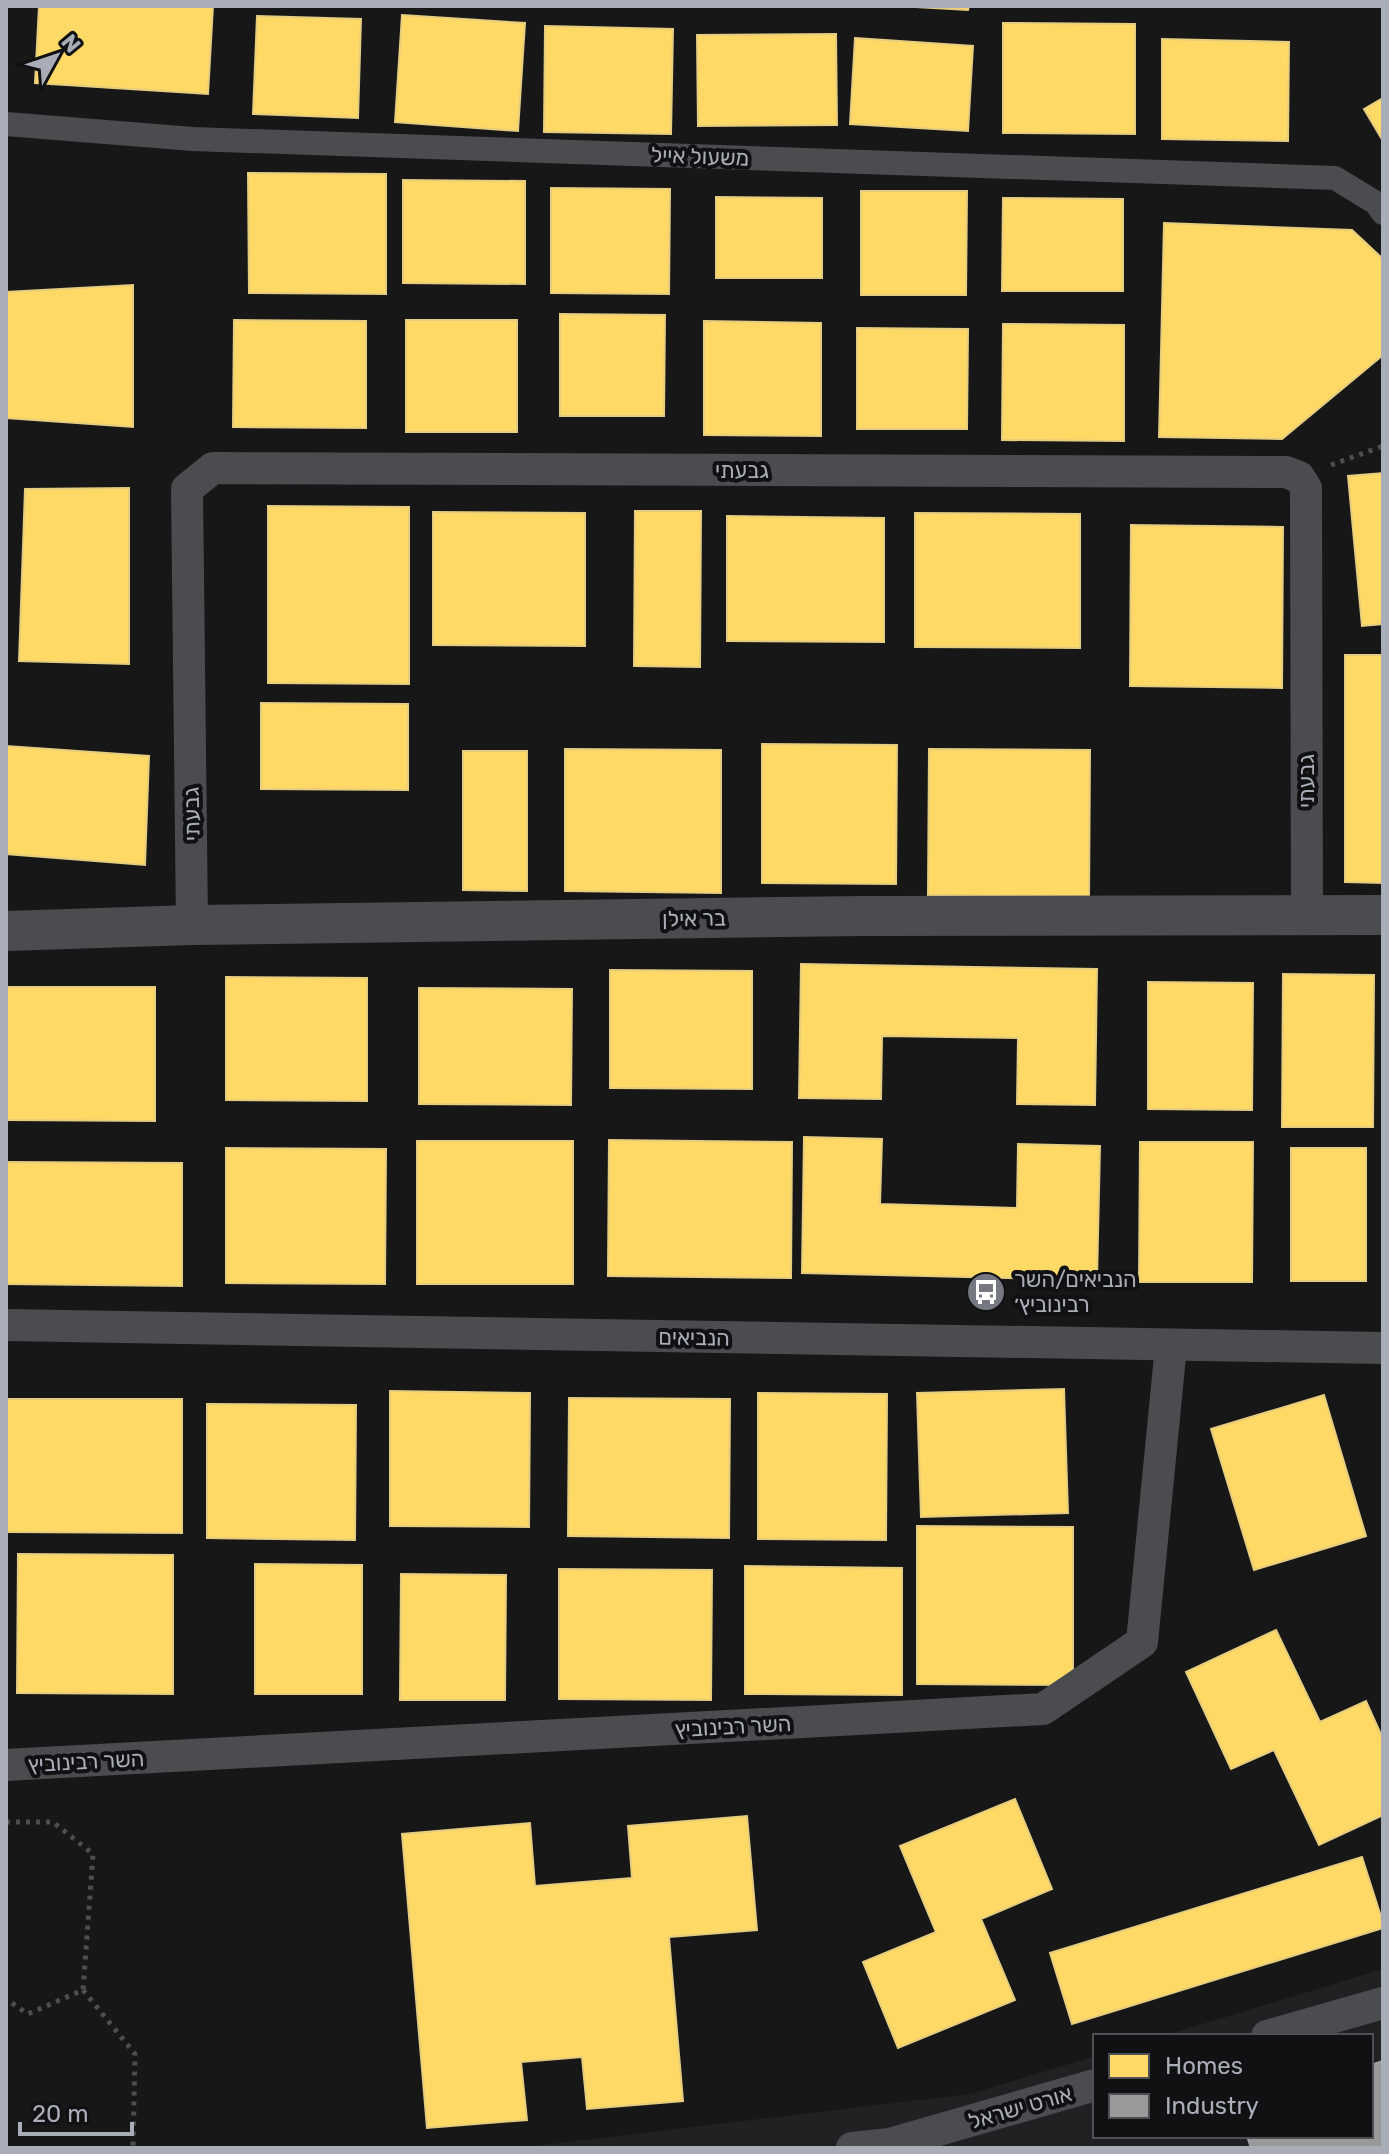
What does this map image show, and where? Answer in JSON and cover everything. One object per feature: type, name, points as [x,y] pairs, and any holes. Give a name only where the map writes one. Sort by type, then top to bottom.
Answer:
[{"type":"street","name":"משעול אייל","points":[[6,124],[193,139],[1335,178],[1376,203],[1383,213]]},
{"type":"street","name":"גבעתי","points":[[192,925],[187,489],[213,468],[1286,472],[1299,477],[1306,488],[1307,916]]},
{"type":"street","name":"בר אילן","points":[[6,931],[192,925],[863,916],[1383,915]]},
{"type":"street","name":"הנביאים","points":[[6,1325],[1383,1348]]},
{"type":"street","name":"השר רבינוביץ","points":[[6,1765],[1043,1709],[1142,1642],[1171,1346]]},
{"type":"street","points":[[1274,2034],[1383,2003]]},
{"type":"street","name":"אורט ישראל","points":[[852,2148],[890,2144],[1093,2086]]},
{"type":"path","points":[[1299,477],[1383,446]]},
{"type":"path","points":[[6,1822],[53,1822],[93,1854],[83,1990],[135,2054],[133,2148]]},
{"type":"path","points":[[6,1999],[28,2014],[83,1990]]},
{"type":"shaded area","points":[[1383,1969],[1383,2148],[517,2148],[970,2094],[1093,2057],[1093,2138],[1373,2138],[1373,2034],[1170,2034]]},
{"type":"building: Homes","points":[[39,6],[213,6],[208,94],[35,83]]},
{"type":"building: Homes","points":[[898,6],[969,6],[968,10]]},
{"type":"building: Homes","points":[[402,15],[525,23],[518,131],[395,122]]},
{"type":"building: Homes","points":[[257,16],[361,19],[358,118],[253,114]]},
{"type":"building: Homes","points":[[1003,23],[1135,24],[1135,134],[1003,133]]},
{"type":"building: Homes","points":[[545,26],[673,29],[671,134],[544,132]]},
{"type":"building: Homes","points":[[836,34],[837,125],[698,126],[697,35]]},
{"type":"building: Homes","points":[[855,38],[973,46],[968,131],[850,124]]},
{"type":"building: Homes","points":[[1162,39],[1289,42],[1288,141],[1162,139]]},
{"type":"building: Homes","points":[[1383,98],[1383,141],[1364,109]]},
{"type":"building: Homes","points":[[248,173],[386,174],[386,294],[249,293]]},
{"type":"building: Homes","points":[[403,180],[525,181],[525,284],[403,283]]},
{"type":"building: Homes","points":[[551,188],[670,189],[669,294],[551,293]]},
{"type":"building: Homes","points":[[861,191],[967,191],[966,295],[861,295]]},
{"type":"building: Homes","points":[[716,197],[822,198],[822,278],[716,278]]},
{"type":"building: Homes","points":[[1003,198],[1123,199],[1123,291],[1002,291]]},
{"type":"building: Homes","points":[[1164,223],[1352,230],[1383,259],[1383,355],[1282,439],[1159,437]]},
{"type":"building: Homes","points":[[133,285],[133,427],[6,418],[6,292]]},
{"type":"building: Homes","points":[[560,314],[665,315],[664,416],[560,416]]},
{"type":"building: Homes","points":[[234,320],[366,321],[366,428],[233,427]]},
{"type":"building: Homes","points":[[406,320],[517,320],[517,432],[406,432]]},
{"type":"building: Homes","points":[[704,321],[821,323],[821,436],[704,435]]},
{"type":"building: Homes","points":[[1003,324],[1124,325],[1124,441],[1002,440]]},
{"type":"building: Homes","points":[[857,328],[968,329],[967,429],[857,429]]},
{"type":"building: Homes","points":[[1383,473],[1383,624],[1362,626],[1348,476]]},
{"type":"building: Homes","points":[[129,488],[129,664],[19,661],[25,489]]},
{"type":"building: Homes","points":[[268,506],[409,507],[409,684],[268,683]]},
{"type":"building: Homes","points":[[635,511],[701,511],[700,667],[634,666]]},
{"type":"building: Homes","points":[[433,512],[585,513],[585,646],[433,645]]},
{"type":"building: Homes","points":[[915,513],[1080,514],[1080,648],[915,647]]},
{"type":"building: Homes","points":[[727,516],[884,518],[884,642],[727,641]]},
{"type":"building: Homes","points":[[1131,525],[1283,527],[1282,688],[1130,686]]},
{"type":"building: Homes","points":[[1345,655],[1383,655],[1383,883],[1345,882]]},
{"type":"building: Homes","points":[[261,703],[408,704],[408,790],[261,789]]},
{"type":"building: Homes","points":[[762,744],[897,745],[896,884],[762,883]]},
{"type":"building: Homes","points":[[6,746],[149,756],[145,865],[6,854]]},
{"type":"building: Homes","points":[[565,749],[721,750],[721,893],[565,891]]},
{"type":"building: Homes","points":[[929,749],[1090,750],[1089,896],[928,895]]},
{"type":"building: Homes","points":[[463,751],[527,751],[527,891],[463,890]]},
{"type":"building: Homes","points":[[801,964],[1097,969],[1095,1105],[1017,1104],[1018,1038],[882,1036],[881,1099],[799,1098]]},
{"type":"building: Homes","points":[[610,970],[752,971],[752,1089],[610,1088]]},
{"type":"building: Homes","points":[[1283,974],[1374,975],[1373,1127],[1282,1127]]},
{"type":"building: Homes","points":[[226,977],[367,978],[367,1101],[226,1100]]},
{"type":"building: Homes","points":[[1148,982],[1253,983],[1252,1110],[1148,1109]]},
{"type":"building: Homes","points":[[6,987],[155,987],[155,1121],[6,1120]]},
{"type":"building: Homes","points":[[419,988],[572,989],[571,1105],[419,1104]]},
{"type":"building: Homes","points":[[804,1137],[882,1139],[880,1204],[1017,1208],[1018,1144],[1100,1146],[1097,1280],[802,1273]]},
{"type":"building: Homes","points":[[609,1140],[792,1142],[791,1278],[608,1276]]},
{"type":"building: Homes","points":[[417,1141],[573,1141],[573,1284],[417,1284]]},
{"type":"building: Homes","points":[[1140,1142],[1253,1142],[1252,1282],[1139,1282]]},
{"type":"building: Homes","points":[[226,1148],[386,1149],[385,1284],[226,1283]]},
{"type":"building: Homes","points":[[1291,1148],[1366,1148],[1366,1281],[1291,1281]]},
{"type":"building: Homes","points":[[6,1162],[182,1163],[182,1286],[6,1284]]},
{"type":"building: Homes","points":[[1064,1389],[1068,1513],[921,1517],[917,1393]]},
{"type":"building: Homes","points":[[390,1391],[530,1393],[529,1527],[390,1526]]},
{"type":"building: Homes","points":[[758,1393],[887,1394],[886,1540],[758,1539]]},
{"type":"building: Homes","points":[[1324,1395],[1366,1536],[1254,1570],[1211,1429]]},
{"type":"building: Homes","points":[[569,1398],[730,1399],[729,1538],[568,1536]]},
{"type":"building: Homes","points":[[6,1399],[182,1399],[182,1533],[6,1532]]},
{"type":"building: Homes","points":[[207,1404],[356,1405],[355,1540],[207,1538]]},
{"type":"building: Homes","points":[[917,1526],[1073,1527],[1073,1685],[917,1684]]},
{"type":"building: Homes","points":[[18,1554],[173,1555],[173,1694],[17,1693]]},
{"type":"building: Homes","points":[[255,1564],[362,1565],[362,1694],[255,1694]]},
{"type":"building: Homes","points":[[745,1566],[902,1568],[902,1695],[745,1694]]},
{"type":"building: Homes","points":[[559,1569],[712,1570],[711,1700],[559,1699]]},
{"type":"building: Homes","points":[[401,1574],[506,1575],[505,1700],[400,1700]]},
{"type":"building: Homes","points":[[1276,1630],[1320,1722],[1366,1701],[1383,1739],[1383,1815],[1319,1845],[1274,1750],[1231,1769],[1186,1672]]},
{"type":"building: Homes","points":[[1015,1799],[1052,1889],[981,1919],[1015,2000],[898,2048],[863,1962],[936,1932],[900,1846]]},
{"type":"building: Homes","points":[[747,1816],[757,1930],[669,1937],[683,2101],[587,2109],[582,2057],[521,2062],[527,2120],[427,2128],[402,1834],[530,1823],[535,1886],[632,1878],[628,1826]]},
{"type":"building: Homes","points":[[1362,1857],[1383,1928],[1072,2024],[1050,1953]]},
{"type":"building: Industry","points":[[1383,2061],[1383,2148],[1251,2148],[1248,2138],[1373,2138],[1373,2064]]},
{"type":"place","name":"הנביאים/השר רבינוביץ׳","points":[[986,1292]]}]
